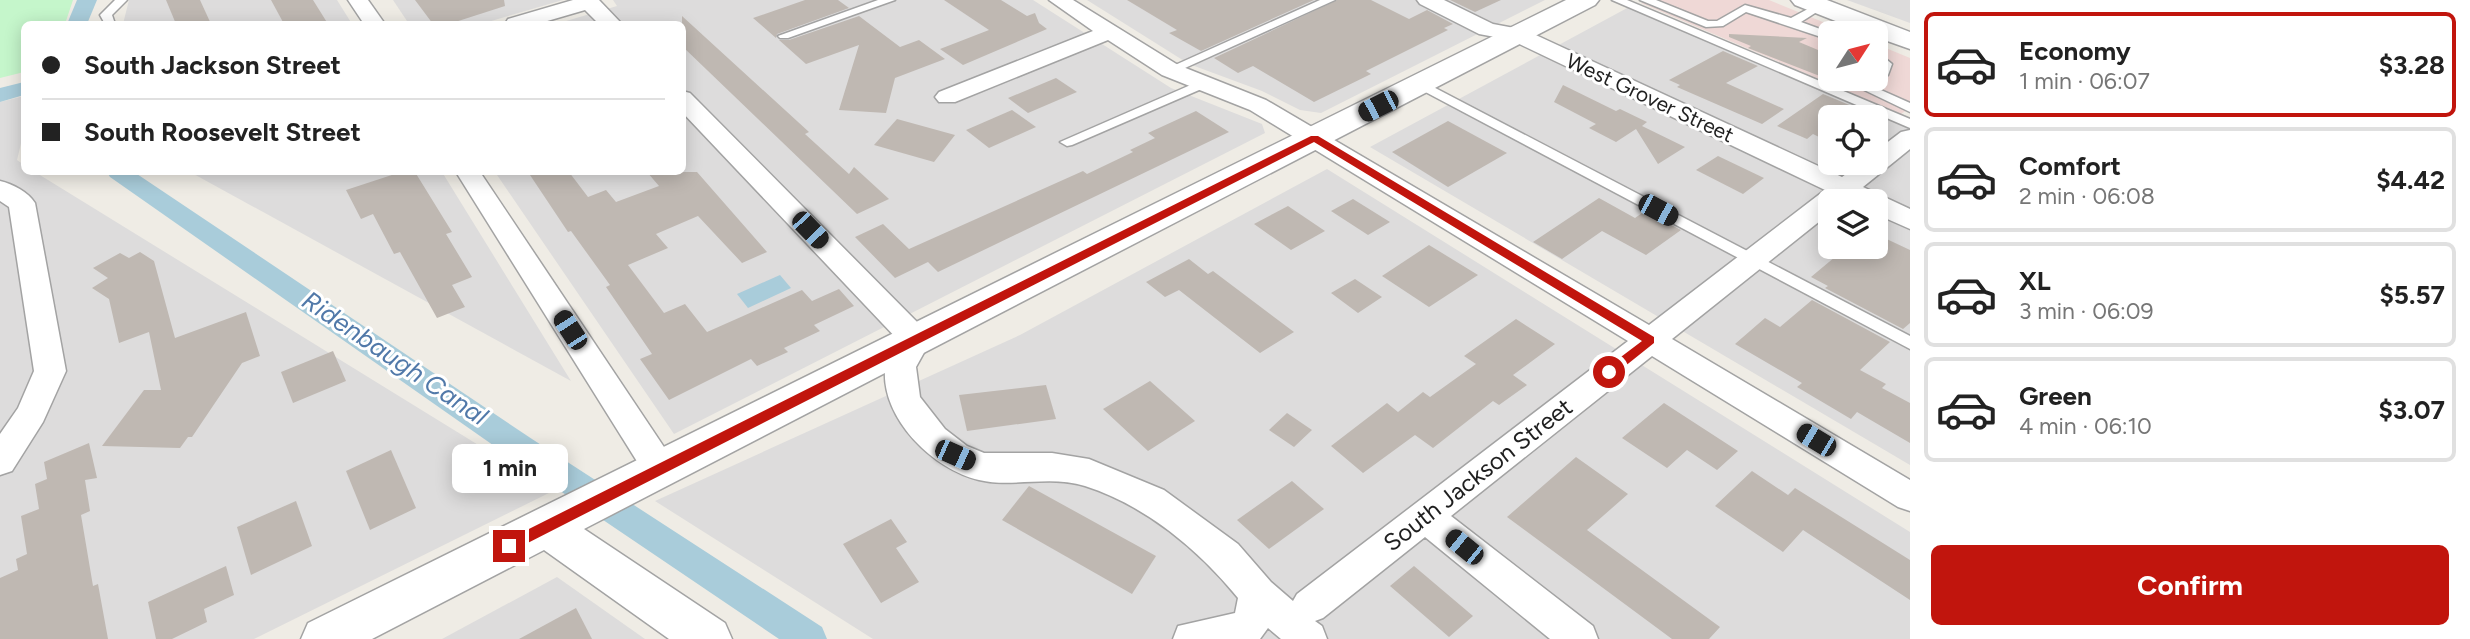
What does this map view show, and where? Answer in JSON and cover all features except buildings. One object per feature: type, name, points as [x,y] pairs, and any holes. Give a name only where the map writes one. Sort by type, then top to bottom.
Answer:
[{"type":"street","points":[[358,0],[371,21]]},
{"type":"street","points":[[1059,0],[1170,70],[1258,106],[1315,138],[1910,498]]},
{"type":"street","name":"West Grover Street","points":[[1427,0],[1487,29],[1517,35],[1845,189]]},
{"type":"street","points":[[326,639],[1586,0]]},
{"type":"street","points":[[526,21],[589,2],[608,21]]},
{"type":"street","points":[[1805,9],[1910,41]]},
{"type":"street","points":[[947,97],[1110,32]]},
{"type":"street","points":[[686,102],[916,340]]},
{"type":"street","name":"South Jackson Street","points":[[1863,189],[1910,137]]},
{"type":"street","points":[[470,175],[660,469]]},
{"type":"street","points":[[0,190],[22,203],[50,371],[32,413],[0,461]]},
{"type":"street","points":[[1888,209],[1910,219]]},
{"type":"street","name":"South Jackson Street","points":[[1309,622],[1425,516],[1753,260],[1818,220]]},
{"type":"street","points":[[916,340],[900,367],[904,400],[933,438],[955,455],[981,467],[1052,467],[1089,473],[1121,485],[1152,500],[1225,555],[1258,594],[1309,622]]},
{"type":"street","points":[[583,508],[708,639]]},
{"type":"street","points":[[1425,516],[1579,639]]},
{"type":"street","points":[[1192,639],[1235,633],[1251,624],[1258,594]]},
{"type":"lane","points":[[109,21],[106,15],[121,0]]},
{"type":"lane","points":[[784,36],[889,0]]},
{"type":"lane","points":[[1170,70],[1329,0]]},
{"type":"lane","points":[[1618,0],[1910,124]]},
{"type":"lane","points":[[1646,0],[1706,24],[1718,24],[1745,8],[1805,9],[1818,24]]},
{"type":"lane","points":[[1067,142],[1202,83]]},
{"type":"lane","points":[[1420,84],[1910,343]]},
{"type":"lane","points":[[1873,91],[1910,108]]},
{"type":"shaded area","points":[[129,0],[337,0],[350,21],[124,21]]},
{"type":"shaded area","points":[[393,0],[563,0],[491,21],[407,21]]},
{"type":"shaded area","points":[[613,0],[1033,0],[1171,88],[1262,124],[1265,133],[674,434],[497,175],[686,175],[686,21],[566,21],[617,6]]},
{"type":"shaded area","points":[[1087,0],[1545,0],[1321,113],[1300,110],[1262,91],[1189,64]]},
{"type":"shaded area","points":[[1648,0],[1769,0],[1821,21],[1818,21],[1818,79],[1641,3]]},
{"type":"shaded area","points":[[1847,0],[1910,0],[1910,23]]},
{"type":"shaded area","points":[[1629,7],[1818,87],[1818,91],[1827,91],[1860,105],[1818,105],[1818,175],[1888,175],[1888,117],[1910,126],[1910,465],[1370,147]]},
{"type":"shaded area","points":[[1888,49],[1910,58],[1910,108],[1901,114],[1888,108],[1888,105],[1880,105],[1847,91],[1888,91]]},
{"type":"shaded area","points":[[21,97],[21,143],[17,160],[21,163],[21,175],[40,175],[553,491],[254,639],[0,639],[0,102]]},
{"type":"shaded area","points":[[1327,169],[1910,532],[1910,639],[873,639],[655,501],[1020,335]]},
{"type":"shaded area","points":[[195,175],[444,175],[571,381]]},
{"type":"shaded area","points":[[557,577],[645,639],[442,639]]},
{"type":"green space","points":[[0,0],[73,0],[66,21],[21,21],[21,73],[0,78]]},
{"type":"water","points":[[780,275],[791,288],[748,308],[737,294]]},
{"type":"waterway","name":"Ridenbaugh Canal","points":[[78,21],[87,0]]},
{"type":"waterway","points":[[0,95],[21,90]]},
{"type":"waterway","name":"Ridenbaugh Canal","points":[[123,175],[521,448],[809,639]]},
{"type":"route","points":[[509,546],[1315,138],[1650,340],[1609,372]]}]
